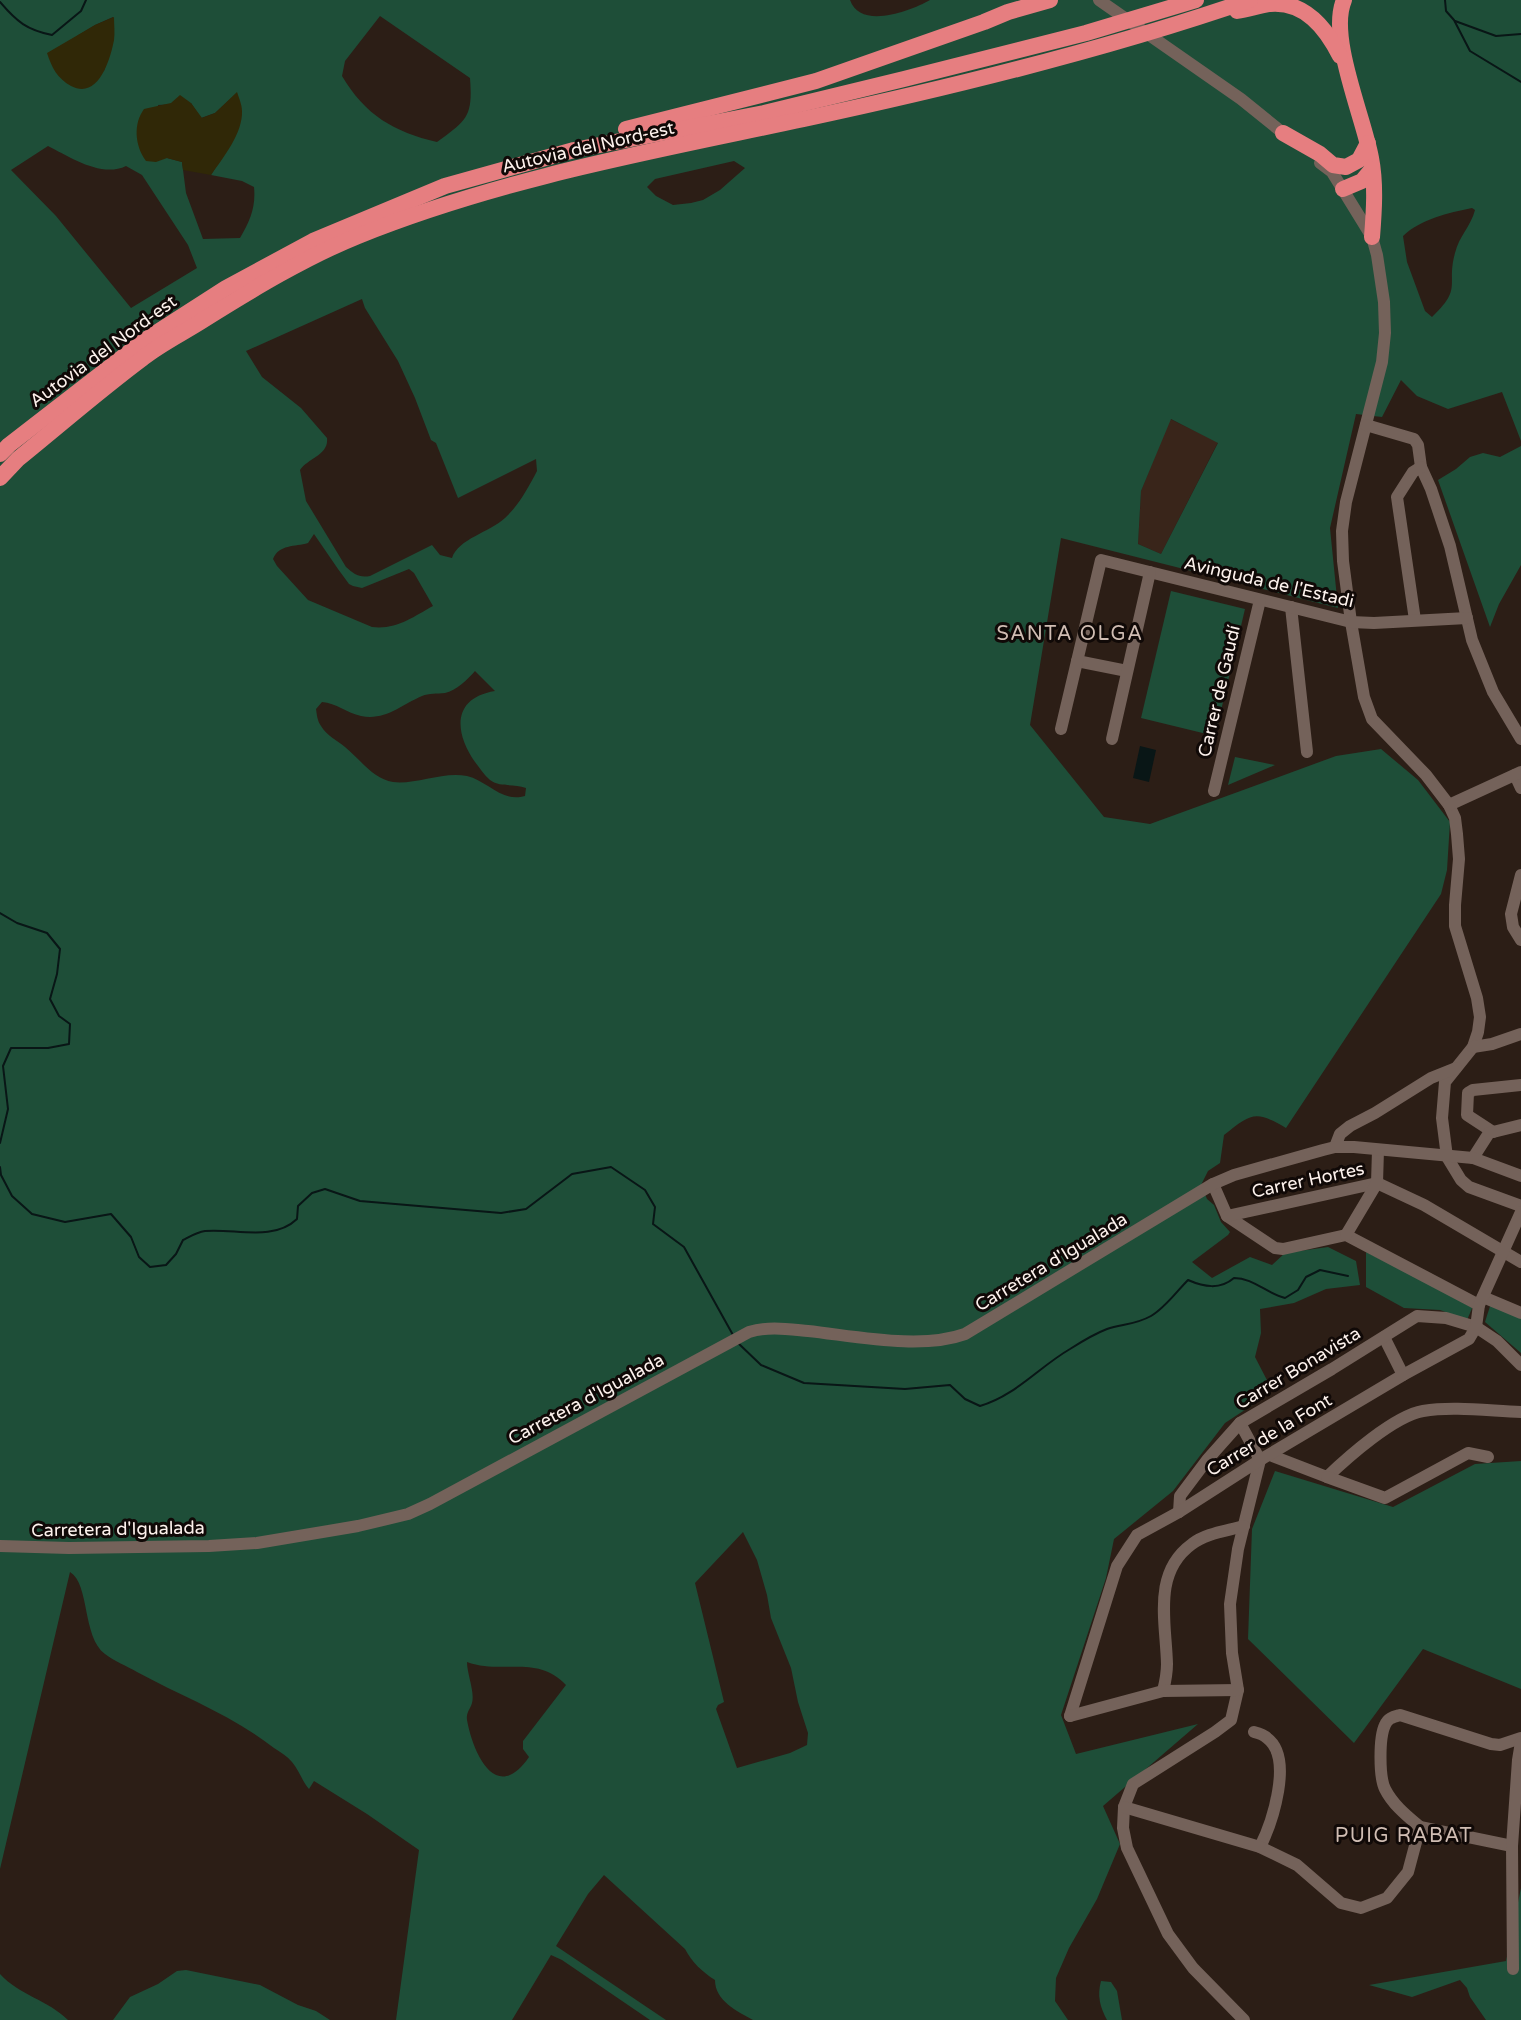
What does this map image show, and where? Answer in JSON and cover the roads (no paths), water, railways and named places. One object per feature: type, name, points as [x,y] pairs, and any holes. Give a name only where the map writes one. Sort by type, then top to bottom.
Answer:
[{"type":"highway","points":[[445,186],[504,161],[816,81],[984,22],[1012,6],[1050,0]]},
{"type":"highway","name":"Autovia del Nord-est","points":[[0,454],[142,342],[226,288],[313,241],[445,186],[574,150],[764,113],[1086,33],[1196,0]]},
{"type":"highway","name":"Autovia del Nord-est","points":[[0,478],[18,459],[146,356],[262,284],[356,237],[462,198],[593,163],[808,118],[1076,53],[1207,16],[1250,0]]},
{"type":"highway","points":[[1343,189],[1362,181],[1368,144],[1339,26],[1344,0]]},
{"type":"highway","points":[[1207,16],[1271,4],[1297,7],[1317,21],[1331,38],[1348,70]]},
{"type":"highway","points":[[1283,133],[1320,154],[1333,165],[1365,165]]},
{"type":"highway","points":[[1365,165],[1374,207],[1372,237]]},
{"type":"street","points":[[1100,0],[1241,99],[1332,172],[1372,237],[1384,303],[1385,333],[1382,362],[1346,502],[1342,541],[1351,622],[1364,697],[1372,718],[1426,775],[1449,805],[1455,818],[1459,860],[1455,927],[1477,998],[1480,1017],[1473,1047],[1445,1082],[1442,1099],[1447,1156],[1461,1180],[1469,1187],[1521,1206]]},
{"type":"street","points":[[1366,425],[1414,439],[1418,445],[1421,467],[1431,489],[1450,546],[1472,640],[1493,692],[1521,739]]},
{"type":"street","points":[[1414,620],[1397,497],[1413,472],[1421,467]]},
{"type":"street","name":"Avinguda de l'Estadi","points":[[1077,661],[1101,560],[1351,622],[1467,618]]},
{"type":"street","points":[[1112,740],[1150,572]]},
{"type":"street","name":"Carrer de Gaudí","points":[[1214,791],[1260,600]]},
{"type":"street","points":[[1291,608],[1307,752]]},
{"type":"street","points":[[1061,729],[1077,661],[1127,671]]},
{"type":"street","points":[[1449,805],[1518,774],[1521,788]]},
{"type":"street","points":[[1521,875],[1511,914],[1513,927],[1521,940]]},
{"type":"street","points":[[1473,1047],[1492,1044],[1521,1034]]},
{"type":"street","points":[[1335,1147],[1340,1134],[1350,1126],[1431,1078],[1457,1068]]},
{"type":"street","points":[[1493,1132],[1467,1115],[1468,1093],[1473,1090],[1521,1085]]},
{"type":"street","points":[[1473,1158],[1489,1133],[1521,1125]]},
{"type":"street","name":"Carretera d'Igualada","points":[[0,1546],[69,1548],[257,1543],[389,1519],[430,1504],[736,1339],[760,1329],[773,1327],[919,1342],[951,1339],[965,1334],[1213,1184],[1234,1174],[1335,1147],[1473,1158],[1521,1176]]},
{"type":"street","points":[[1346,1235],[1377,1183],[1378,1150]]},
{"type":"street","name":"Carrer Hortes","points":[[1227,1216],[1377,1183],[1424,1205],[1521,1262]]},
{"type":"street","points":[[1213,1184],[1227,1216],[1275,1248],[1284,1249],[1346,1235],[1481,1301],[1521,1313]]},
{"type":"street","points":[[1476,1327],[1481,1301],[1521,1212]]},
{"type":"street","name":"Carrer Bonavista","points":[[1179,1512],[1180,1496],[1207,1460],[1240,1423],[1417,1316],[1446,1318],[1476,1327],[1497,1341],[1521,1365]]},
{"type":"street","name":"Carrer de la Font","points":[[1163,1691],[1070,1716],[1117,1566],[1137,1535],[1179,1512],[1265,1457],[1403,1375],[1469,1339],[1476,1327]]},
{"type":"street","points":[[1384,1337],[1403,1375]]},
{"type":"street","points":[[1327,1477],[1353,1453],[1393,1425],[1421,1411],[1521,1412]]},
{"type":"street","points":[[1240,1423],[1265,1457],[1385,1498],[1468,1453],[1488,1456]]},
{"type":"street","points":[[1244,2020],[1193,1968],[1167,1934],[1127,1848],[1123,1828],[1124,1807],[1133,1784],[1231,1720],[1238,1690],[1232,1653],[1230,1604],[1249,1498],[1265,1457]]},
{"type":"street","points":[[1238,1690],[1163,1691],[1167,1666],[1164,1596],[1169,1571],[1180,1555],[1193,1543],[1209,1535],[1244,1526]]},
{"type":"street","points":[[1512,1846],[1420,1827],[1397,1807],[1385,1788],[1380,1768],[1384,1726],[1390,1718],[1400,1715],[1491,1744],[1500,1745],[1521,1740],[1512,1846],[1513,1969]]},
{"type":"street","points":[[1254,1731],[1268,1738],[1276,1750],[1280,1766],[1274,1809],[1260,1847]]},
{"type":"street","points":[[1124,1807],[1260,1847],[1298,1864],[1341,1903],[1361,1908],[1387,1898],[1408,1872],[1420,1827]]},
{"type":"waterway","points":[[0,2],[23,24],[36,31],[52,35],[81,11],[86,0]]},
{"type":"waterway","points":[[1445,0],[1446,11],[1454,20],[1470,51],[1521,82]]},
{"type":"waterway","points":[[1455,21],[1496,36],[1521,34]]},
{"type":"waterway","points":[[0,913],[17,923],[47,933],[60,949],[57,974],[50,999],[59,1016],[70,1024],[69,1044],[48,1048],[11,1048],[3,1066],[8,1109],[0,1143]]},
{"type":"waterway","points":[[0,1167],[1,1175],[12,1196],[32,1214],[65,1222],[111,1214],[131,1237],[139,1257],[150,1267],[166,1265],[176,1254],[183,1240],[199,1232],[265,1232],[287,1226],[297,1219],[298,1206],[312,1193],[325,1189],[360,1201],[501,1213],[526,1209],[572,1174],[611,1167],[645,1190],[655,1207],[653,1224],[684,1247],[733,1335]]},
{"type":"waterway","points":[[738,1343],[761,1365],[804,1383],[905,1389],[950,1385],[965,1399],[980,1406],[1004,1395],[1092,1336],[1107,1329],[1134,1323],[1156,1313],[1188,1280],[1218,1286],[1234,1278],[1241,1279],[1285,1298],[1298,1290],[1306,1277],[1320,1270],[1348,1276]]},
{"type":"district","name":"SANTA OLGA","points":[[1070,633]]},
{"type":"district","name":"PUIG RABAT","points":[[1404,1835]]}]
